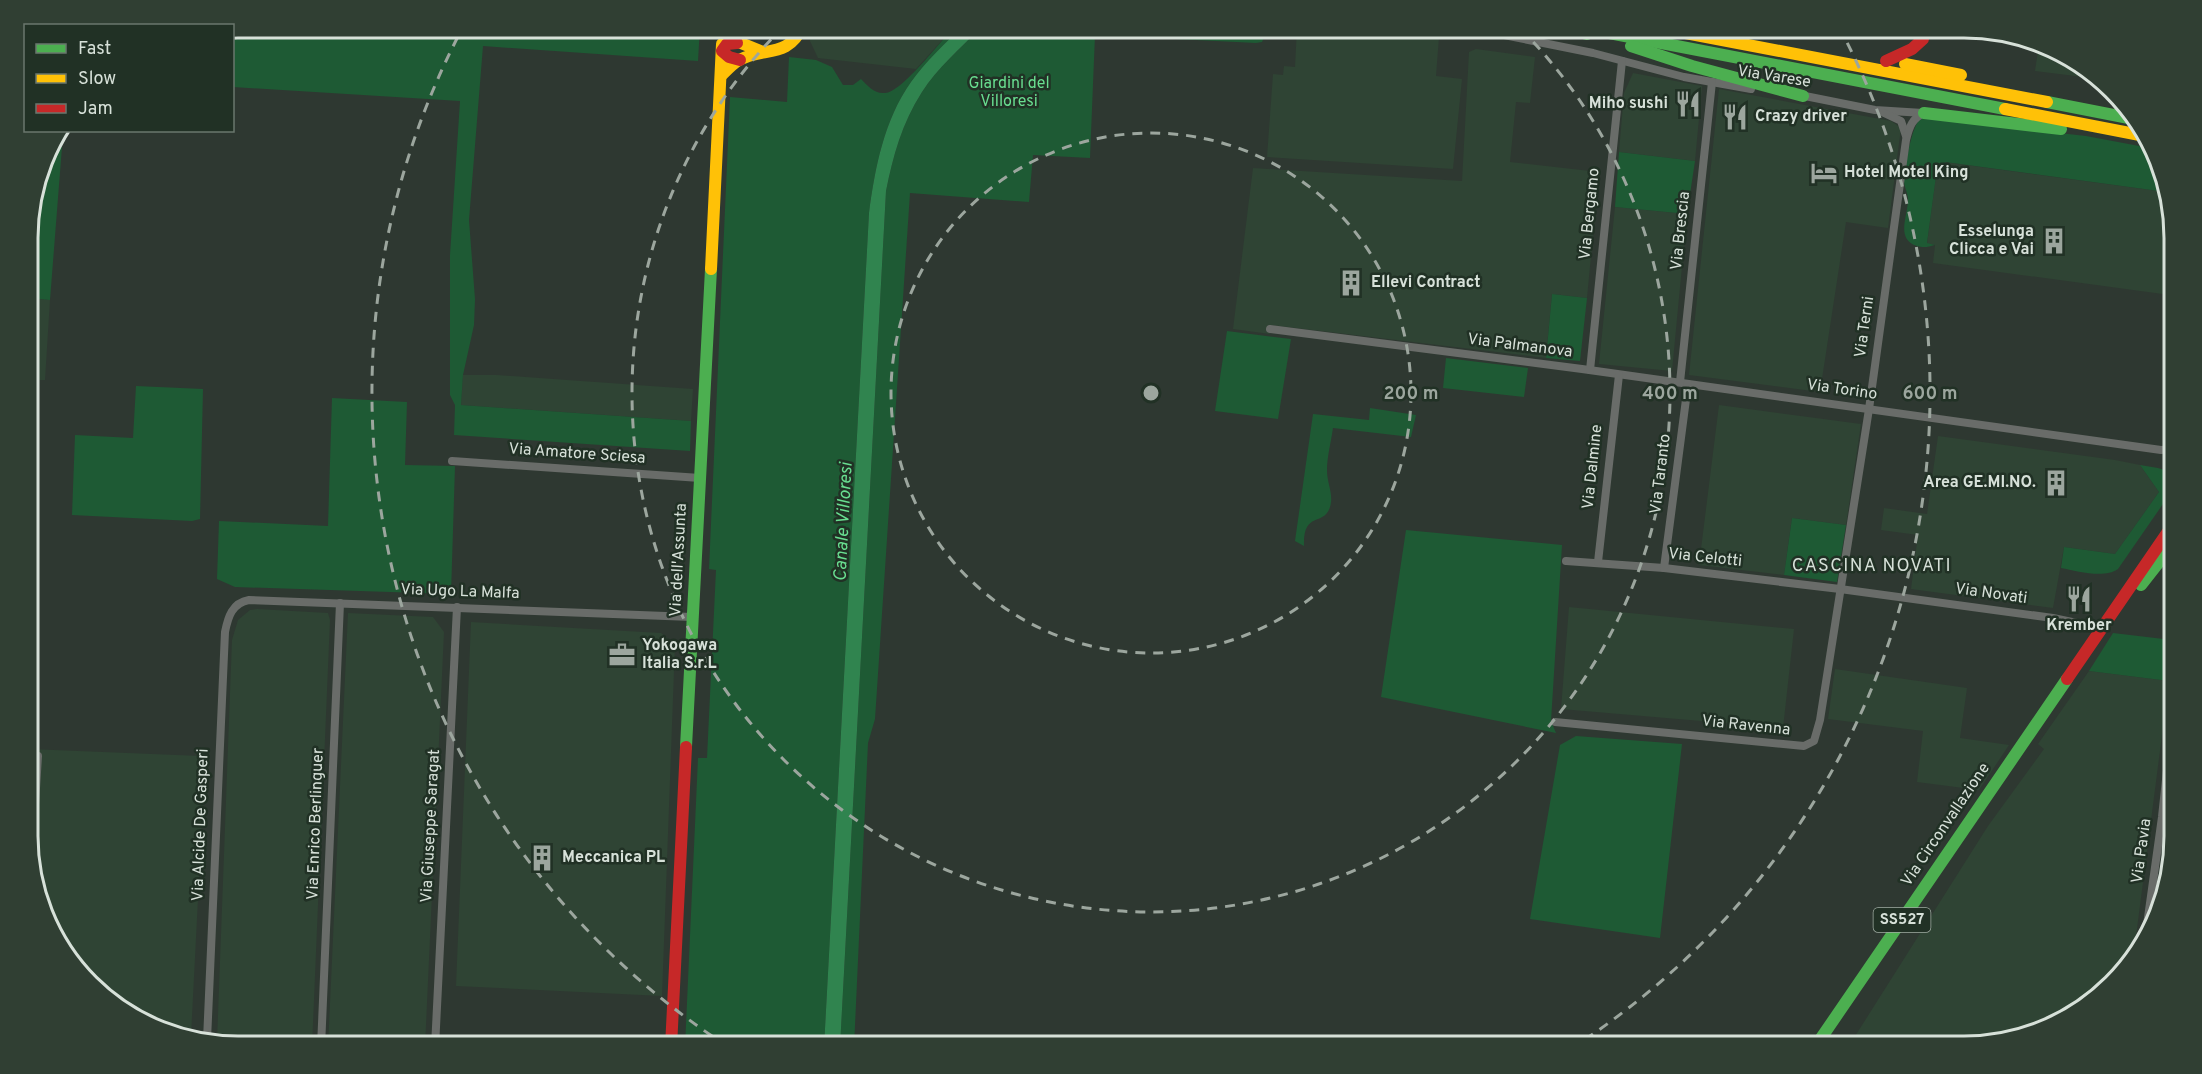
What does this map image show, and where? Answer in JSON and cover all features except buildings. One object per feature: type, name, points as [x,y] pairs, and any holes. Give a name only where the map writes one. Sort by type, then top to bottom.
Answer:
[{"type":"main road","name":"Via dell'Assunta","points":[[672,1036],[723,38]]},
{"type":"main road","points":[[731,38],[737,43],[763,52]]},
{"type":"main road","points":[[721,76],[740,60],[788,47],[797,38]]},
{"type":"main road","points":[[1602,38],[1692,66],[1803,96]]},
{"type":"main road","points":[[1633,38],[2136,134]]},
{"type":"main road","points":[[1711,38],[2124,117]]},
{"type":"main road","points":[[1886,61],[1912,49],[1920,38]]},
{"type":"main road","points":[[1923,38],[1921,52],[1924,61],[1934,70]]},
{"type":"main road","points":[[737,43],[727,44],[722,51],[729,57],[740,60]]},
{"type":"main road","points":[[1779,51],[1788,44],[2115,106]]},
{"type":"main road","points":[[1924,113],[2088,132],[2140,142]]},
{"type":"main road","name":"Via Circonvallazione","points":[[1825,1036],[1987,794],[2164,538]]},
{"type":"main road","name":"Via Circonvallazione","points":[[2103,628],[2135,593],[2164,556]]},
{"type":"street","name":"Via Varese","points":[[1519,38],[1593,53],[1712,82],[1875,110],[1924,113]]},
{"type":"street","name":"Via Bergamo","points":[[1590,370],[1622,61]]},
{"type":"street","name":"Via Brescia","points":[[1684,383],[1712,82]]},
{"type":"street","points":[[1875,110],[1901,121],[1905,128],[1906,140]]},
{"type":"street","points":[[1906,140],[1913,121],[1924,113]]},
{"type":"street","name":"Via Terni","points":[[1840,589],[1869,409],[1906,140]]},
{"type":"street","name":"Via Palmanova","points":[[1270,329],[1590,370]]},
{"type":"street","name":"Via Torino","points":[[1590,370],[2164,450]]},
{"type":"street","name":"Via Dalmine","points":[[1598,562],[1619,375]]},
{"type":"street","name":"Via Taranto","points":[[1664,568],[1684,383]]},
{"type":"street","name":"Via Amatore Sciesa","points":[[452,461],[700,478]]},
{"type":"street","name":"Via Celotti","points":[[1566,561],[1664,568],[1840,589]]},
{"type":"street","name":"Via Novati","points":[[1840,589],[2053,618],[2103,628]]},
{"type":"street","name":"Via Ravenna","points":[[1556,722],[1803,746],[1814,741],[1817,736],[1840,589]]},
{"type":"street","name":"Via Ugo La Malfa","points":[[230,612],[242,601],[249,600],[692,617]]},
{"type":"street","name":"Via Enrico Berlinguer","points":[[321,1036],[340,603]]},
{"type":"street","name":"Via Giuseppe Saragat","points":[[436,1036],[457,607]]},
{"type":"street","name":"Via Alcide De Gasperi","points":[[207,1034],[225,632],[230,612]]},
{"type":"street","name":"Via Pavia","points":[[2148,914],[2164,798]]},
{"type":"shaded area","points":[[810,38],[944,38],[916,69],[818,58]]},
{"type":"shaded area","points":[[950,38],[970,38],[935,75],[915,104],[899,140],[886,191],[841,1036],[825,1036],[869,213],[874,179],[887,128],[902,97],[928,61]]},
{"type":"shaded area","points":[[1296,38],[1439,38],[1436,76],[1462,79],[1453,169],[1267,157],[1273,74],[1283,75],[1284,66],[1295,67]]},
{"type":"shaded area","points":[[1476,49],[1535,57],[1530,103],[1516,102],[1510,162],[1599,172],[1587,298],[1552,294],[1546,358],[1271,325],[1270,334],[1233,329],[1253,168],[1462,181],[1469,52]]},
{"type":"shaded area","points":[[2038,52],[2053,58],[2084,77],[2035,71]]},
{"type":"shaded area","points":[[1633,73],[1702,86],[1695,161],[1619,152],[1624,93]]},
{"type":"shaded area","points":[[1719,89],[1891,121],[1901,128],[1888,228],[1846,222],[1820,392],[1689,375]]},
{"type":"shaded area","points":[[1944,162],[2159,191],[2163,211],[2164,294],[1933,263],[1935,245],[1927,244],[1937,168]]},
{"type":"shaded area","points":[[1615,207],[1687,214],[1672,371],[1599,364]]},
{"type":"shaded area","points":[[38,299],[50,300],[45,380],[38,380]]},
{"type":"shaded area","points":[[463,375],[496,375],[693,389],[691,421],[461,405]]},
{"type":"shaded area","points":[[1719,405],[1861,424],[1846,525],[1792,518],[1784,575],[1699,565]]},
{"type":"shaded area","points":[[1938,436],[2140,465],[2159,492],[2115,554],[2064,547],[2053,608],[1911,589],[1918,535],[1881,530],[1884,508],[1927,514]]},
{"type":"shaded area","points":[[1569,607],[1794,629],[1783,728],[1561,709]]},
{"type":"shaded area","points":[[250,610],[328,613],[330,620],[312,1036],[217,1035],[232,640],[238,620]]},
{"type":"shaded area","points":[[348,613],[433,617],[444,632],[426,1036],[329,1036]]},
{"type":"shaded area","points":[[471,622],[661,633],[675,644],[662,996],[456,986]]},
{"type":"shaded area","points":[[1835,669],[1967,688],[1960,738],[2009,745],[1979,790],[1917,782],[1923,731],[1828,719]]},
{"type":"shaded area","points":[[2089,671],[2164,680],[2164,720],[2136,940],[2131,948],[2096,987],[2076,1003],[2029,1026],[2004,1033],[1978,1036],[1855,1036],[1988,826],[2044,749],[2038,744]]},
{"type":"shaded area","points":[[38,749],[201,756],[203,801],[191,1031],[149,1016],[126,1003],[87,968],[71,948],[58,925],[48,901],[39,863]]},
{"type":"green space","points":[[234,38],[699,38],[698,61],[483,46],[469,220],[475,299],[474,325],[463,375],[461,405],[691,421],[690,451],[454,435],[455,405],[450,395],[450,255],[460,101],[234,87]]},
{"type":"green space","points":[[945,38],[950,38],[916,75],[894,112],[882,145],[869,213],[825,1036],[685,1036],[698,758],[707,758],[716,570],[709,569],[730,97],[787,102],[789,57],[816,60],[832,67],[843,85],[853,85],[861,79],[874,91],[885,93],[901,85]]},
{"type":"green space","name":"Giardini del Villoresi","points":[[970,38],[1095,38],[1090,158],[1033,155],[1029,202],[910,193],[875,719],[868,743],[855,1036],[841,1036],[886,191],[899,140],[909,116],[922,92]]},
{"type":"green space","name":"Giardini del Villoresi","points":[[1155,38],[1264,38],[1262,42]]},
{"type":"green space","points":[[1921,118],[2086,136],[2143,147],[2159,191],[1945,162],[1944,169],[1937,169],[1927,243],[1935,245],[1917,246],[1910,243],[1904,233],[1908,200],[1904,181],[1911,138]]},
{"type":"green space","points":[[59,147],[62,147],[50,300],[38,299],[38,224],[44,186]]},
{"type":"green space","points":[[1619,152],[1695,161],[1687,214],[1615,207]]},
{"type":"green space","points":[[1552,294],[1587,298],[1580,361],[1546,358]]},
{"type":"green space","points":[[1227,331],[1291,339],[1278,419],[1215,411]]},
{"type":"green space","points":[[1446,358],[1528,368],[1524,397],[1443,388]]},
{"type":"green space","points":[[136,386],[203,389],[200,519],[192,521],[72,515],[75,435],[133,438]]},
{"type":"green space","points":[[332,398],[407,402],[405,465],[455,466],[451,594],[235,587],[217,579],[219,521],[328,526]]},
{"type":"green space","points":[[1370,408],[1416,415],[1411,437],[1333,428],[1327,465],[1330,507],[1327,513],[1310,523],[1305,535],[1304,546],[1295,541],[1313,414],[1369,420]]},
{"type":"green space","points":[[2140,465],[2164,470],[2164,502],[2118,569],[2098,574],[2061,568],[2064,547],[2115,554],[2159,492]]},
{"type":"green space","points":[[1792,518],[1846,525],[1837,582],[1784,575]]},
{"type":"green space","points":[[1406,530],[1562,545],[1551,721],[1556,733],[1381,697]]},
{"type":"green space","points":[[2113,633],[2164,639],[2164,680],[2089,671]]},
{"type":"green space","points":[[1576,736],[1682,744],[1660,938],[1530,919],[1560,745]]},
{"type":"traffic: fast","points":[[1635,38],[2005,109]]},
{"type":"traffic: fast","points":[[1631,46],[1692,66],[1803,96]]},
{"type":"traffic: fast","points":[[2047,102],[2124,117]]},
{"type":"traffic: fast","points":[[1924,113],[2061,129]]},
{"type":"traffic: fast","points":[[686,747],[711,269]]},
{"type":"traffic: fast","points":[[2141,585],[2164,556]]},
{"type":"traffic: fast","points":[[1823,1036],[2067,679]]},
{"type":"traffic: slow","points":[[734,38],[763,52]]},
{"type":"traffic: slow","points":[[721,76],[739,60],[783,48],[796,38]]},
{"type":"traffic: slow","points":[[1712,38],[2047,102]]},
{"type":"traffic: slow","points":[[711,269],[722,44]]},
{"type":"traffic: slow","points":[[1905,64],[1961,75]]},
{"type":"traffic: slow","points":[[2005,109],[2136,134]]},
{"type":"traffic: jam","points":[[1886,61],[1912,49],[1923,39]]},
{"type":"traffic: jam","points":[[737,43],[727,44],[722,51],[729,57],[740,60]]},
{"type":"traffic: jam","points":[[2067,679],[2164,538]]},
{"type":"traffic: jam","points":[[672,1036],[686,747]]},
{"type":"place","name":"Miho sushi","points":[[1688,104]]},
{"type":"place","name":"Crazy driver","points":[[1735,117]]},
{"type":"place","name":"Hotel Motel King","points":[[1824,173]]},
{"type":"place","name":"Esselunga Clicca e Vai","points":[[2054,241]]},
{"type":"place","name":"Ellevi Contract","points":[[1351,283]]},
{"type":"place","name":"Area GE.MI.NO.","points":[[2056,483]]},
{"type":"place","name":"Krember","points":[[2079,599]]},
{"type":"place","name":"Yokogawa Italia S.r.L","points":[[622,655]]},
{"type":"place","name":"Meccanica PL","points":[[542,858]]},
{"type":"district","name":"CASCINA NOVATI","points":[[1872,566]]},
{"type":"water label","name":"Canale Villoresi","points":[[844,522]]}]
